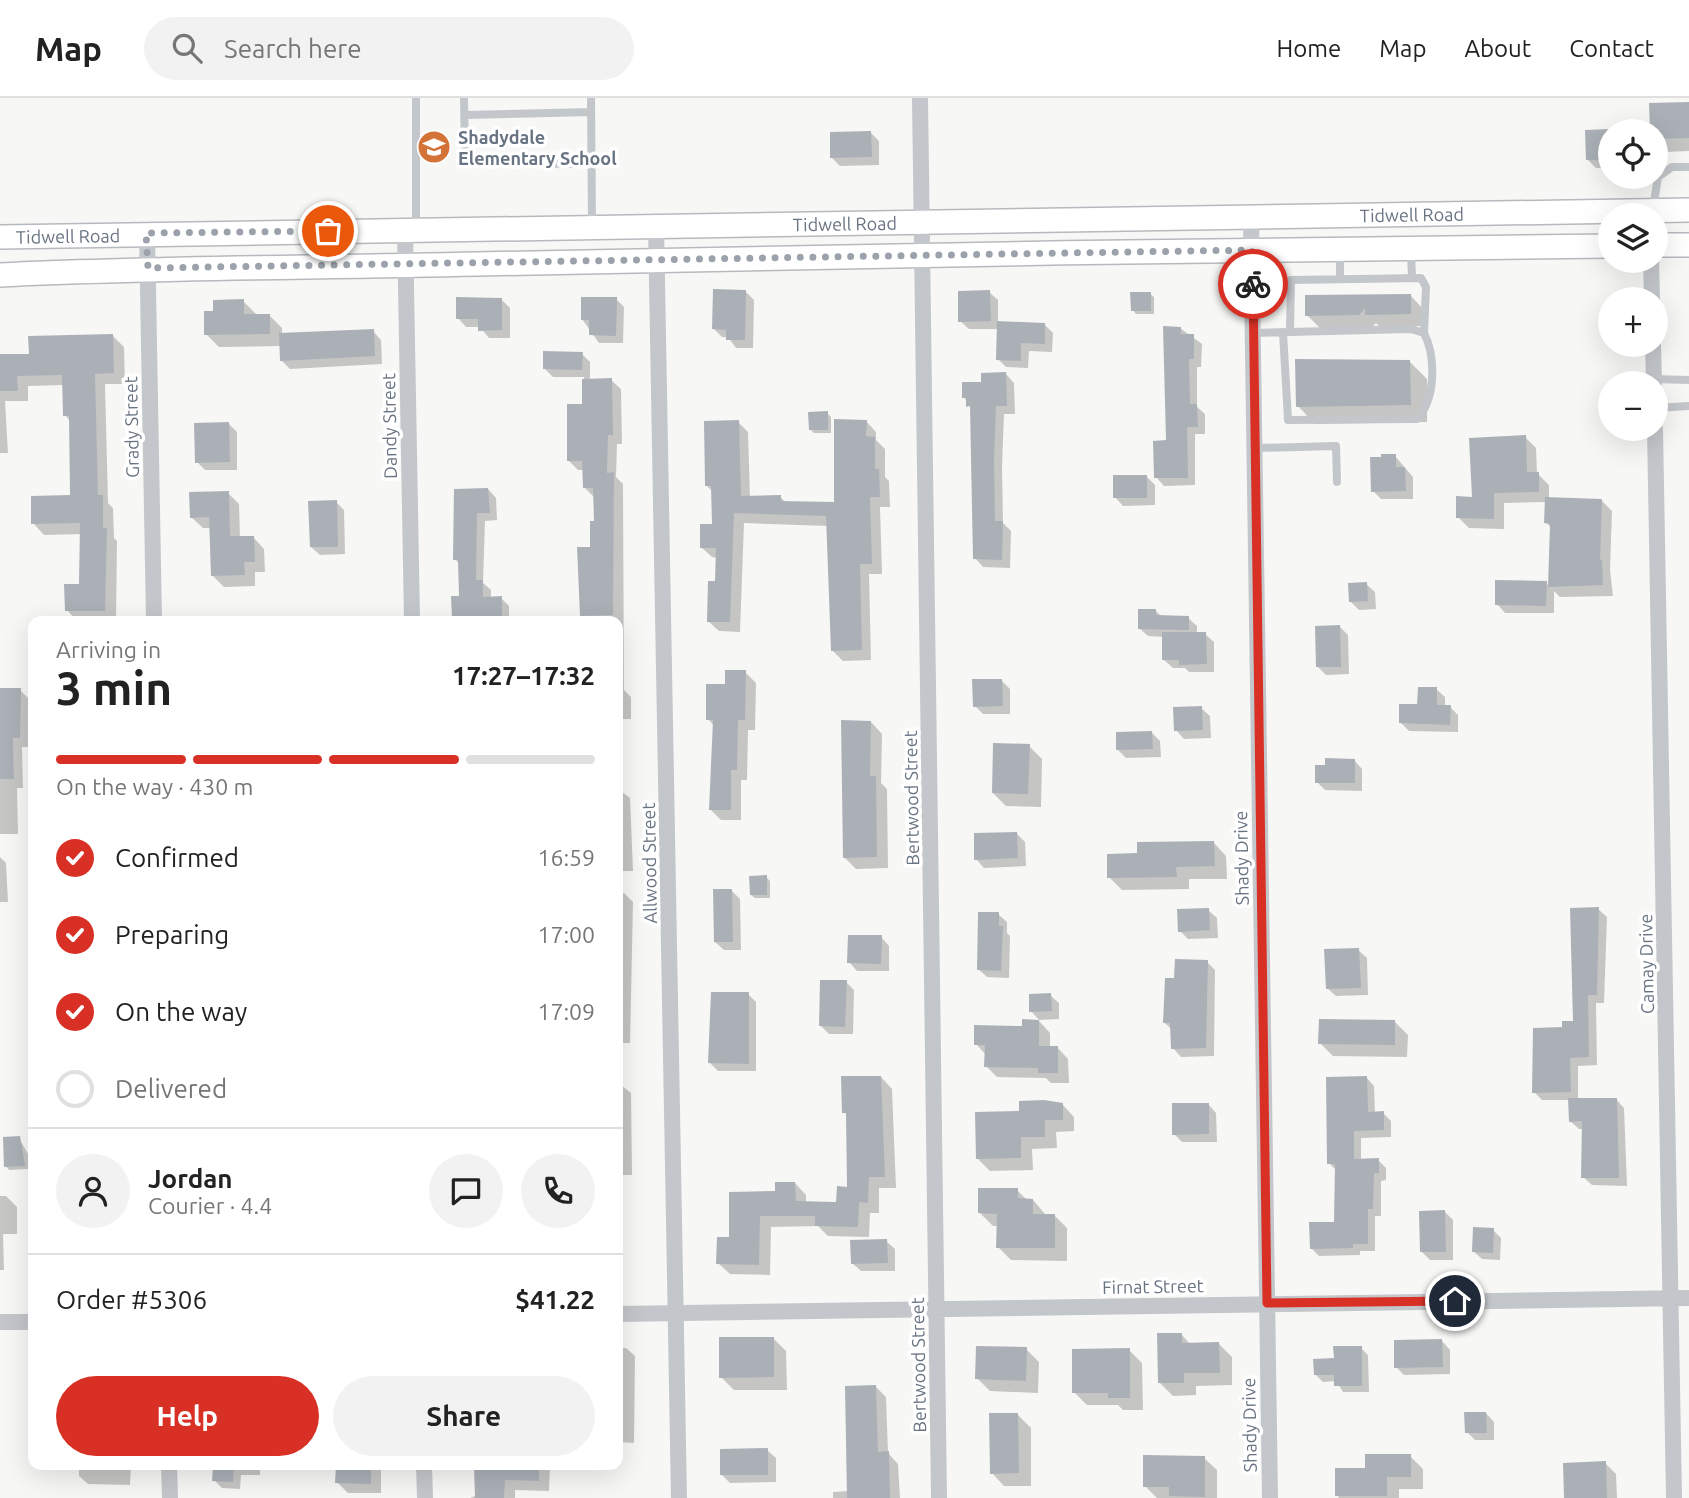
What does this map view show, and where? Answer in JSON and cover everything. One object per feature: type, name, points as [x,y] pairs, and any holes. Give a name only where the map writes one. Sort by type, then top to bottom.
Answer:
[{"type":"main road","name":"Tidwell Road","points":[[1668,212],[1689,210]]},
{"type":"main road","name":"Tidwell Road","points":[[0,237],[923,221],[1598,214]]},
{"type":"main road","points":[[1668,246],[1689,245]]},
{"type":"main road","name":"Tidwell Road","points":[[0,275],[148,268],[924,253],[1598,246]]},
{"type":"street","name":"Bertwood Street","points":[[920,98],[939,1498]]},
{"type":"street","name":"Shady Drive","points":[[1251,217],[1270,1498]]},
{"type":"street","name":"Allwood Street","points":[[656,226],[679,1498]]},
{"type":"street","name":"Dandy Street","points":[[411,230],[406,265],[412,616]]},
{"type":"street","name":"Grady Street","points":[[146,233],[154,616]]},
{"type":"street","name":"Camay Drive","points":[[1655,441],[1674,1498]]},
{"type":"street","name":"Firnat Street","points":[[623,1314],[1689,1298]]},
{"type":"street","points":[[0,1322],[28,1322]]},
{"type":"street","points":[[169,1470],[170,1498]]},
{"type":"street","points":[[424,1470],[425,1498]]},
{"type":"lane","points":[[411,230],[416,98]]},
{"type":"lane","points":[[464,98],[466,153],[473,163],[592,164]]},
{"type":"lane","points":[[591,98],[592,227]]},
{"type":"lane","points":[[465,115],[591,113]]},
{"type":"lane","points":[[1654,203],[1658,177],[1672,167],[1689,167]]},
{"type":"lane","points":[[1411,248],[1412,278]]},
{"type":"lane","points":[[1339,249],[1340,279]]},
{"type":"lane","points":[[1421,278],[1426,287],[1424,332],[1429,343],[1431,393],[1428,408],[1418,419],[1288,420],[1286,332],[1291,280],[1340,279],[1421,278]]},
{"type":"lane","points":[[1253,332],[1411,329],[1424,332]]},
{"type":"lane","points":[[1668,381],[1689,380]]},
{"type":"lane","points":[[1668,407],[1689,406]]},
{"type":"lane","points":[[1255,448],[1336,446],[1337,482]]},
{"type":"building","points":[[1689,102],[1689,138],[1668,139],[1668,119],[1650,119],[1649,103]]},
{"type":"building","points":[[1598,129],[1598,160],[1586,160],[1585,130]]},
{"type":"building","points":[[871,131],[872,157],[830,158],[830,132]]},
{"type":"building","points":[[713,289],[746,290],[745,340],[726,340],[726,330],[712,329]]},
{"type":"building","points":[[990,290],[991,321],[958,322],[958,291]]},
{"type":"building","points":[[1130,292],[1151,292],[1151,311],[1131,311]]},
{"type":"building","points":[[1411,294],[1411,314],[1365,315],[1365,308],[1359,315],[1305,316],[1305,295]]},
{"type":"building","points":[[456,297],[502,298],[502,330],[478,331],[478,319],[456,319]]},
{"type":"building","points":[[581,297],[617,297],[616,336],[589,335],[589,320],[581,320]]},
{"type":"building","points":[[244,299],[244,314],[270,314],[270,334],[204,335],[204,311],[213,311],[213,300]]},
{"type":"building","points":[[997,321],[1045,323],[1045,344],[1021,343],[1021,361],[996,360]]},
{"type":"building","points":[[1163,326],[1181,327],[1181,334],[1194,334],[1194,359],[1189,359],[1190,404],[1197,404],[1198,427],[1187,427],[1188,478],[1154,478],[1153,441],[1166,440]]},
{"type":"building","points":[[374,329],[375,356],[280,361],[279,333]]},
{"type":"building","points":[[113,334],[114,373],[95,374],[98,495],[103,495],[103,528],[107,528],[105,611],[65,611],[64,584],[79,584],[80,523],[31,524],[31,496],[70,495],[69,416],[63,416],[62,375],[17,376],[18,391],[0,391],[0,354],[29,354],[28,336]]},
{"type":"building","points":[[543,351],[583,352],[582,370],[543,369]]},
{"type":"building","points":[[1295,359],[1410,360],[1411,405],[1296,407]]},
{"type":"building","points":[[1006,372],[1007,406],[996,406],[994,458],[995,521],[1003,521],[1002,560],[973,559],[970,406],[966,407],[966,398],[962,398],[962,382],[981,382],[981,373]]},
{"type":"building","points":[[612,378],[613,435],[608,435],[607,473],[614,472],[613,615],[580,616],[577,547],[590,547],[590,521],[594,521],[593,488],[583,488],[582,461],[567,461],[567,404],[582,404],[582,379]]},
{"type":"building","points":[[828,411],[828,430],[809,430],[808,412]]},
{"type":"building","points":[[834,419],[867,420],[866,436],[875,437],[875,469],[879,469],[880,497],[870,497],[872,564],[860,564],[862,650],[831,651],[826,516],[734,513],[730,622],[707,622],[708,581],[715,581],[716,548],[700,548],[700,524],[712,524],[711,486],[705,486],[704,421],[739,420],[741,496],[781,495],[781,501],[834,502]]},
{"type":"building","points":[[229,422],[230,462],[195,463],[194,423]]},
{"type":"building","points":[[1526,435],[1527,472],[1539,472],[1539,492],[1494,493],[1494,519],[1456,518],[1456,496],[1472,497],[1469,438]]},
{"type":"building","points":[[1381,454],[1396,454],[1396,467],[1405,467],[1406,491],[1371,492],[1370,457],[1381,457]]},
{"type":"building","points":[[1113,475],[1147,475],[1147,498],[1113,498]]},
{"type":"building","points":[[488,488],[490,513],[477,513],[476,580],[483,580],[483,597],[502,596],[502,616],[452,616],[451,596],[459,596],[458,560],[453,560],[454,489]]},
{"type":"building","points":[[229,491],[230,536],[254,536],[255,562],[244,562],[245,575],[211,576],[209,517],[190,518],[189,492]]},
{"type":"building","points":[[1545,497],[1602,499],[1600,560],[1603,585],[1548,587],[1550,524],[1544,523]]},
{"type":"building","points":[[337,500],[338,547],[310,547],[308,501]]},
{"type":"building","points":[[1495,580],[1547,581],[1546,606],[1495,605]]},
{"type":"building","points":[[1367,582],[1368,601],[1349,602],[1348,583]]},
{"type":"building","points":[[1138,609],[1156,609],[1156,615],[1189,616],[1189,630],[1138,629]]},
{"type":"building","points":[[1340,625],[1341,667],[1316,667],[1315,626]]},
{"type":"building","points":[[1162,632],[1206,632],[1207,664],[1179,665],[1179,660],[1162,660]]},
{"type":"building","points":[[725,670],[746,670],[745,720],[738,720],[737,770],[731,770],[731,810],[709,810],[713,720],[706,720],[706,684],[725,684]]},
{"type":"building","points":[[972,679],[1002,679],[1003,706],[973,707]]},
{"type":"building","points":[[1418,687],[1437,687],[1437,705],[1451,705],[1450,725],[1399,723],[1399,704],[1417,704]]},
{"type":"building","points":[[0,688],[21,688],[20,738],[13,738],[14,779],[0,779]]},
{"type":"building","points":[[1202,706],[1203,730],[1174,731],[1173,707]]},
{"type":"building","points":[[841,720],[871,721],[870,776],[876,776],[877,857],[843,858]]},
{"type":"building","points":[[1152,731],[1153,749],[1116,750],[1116,732]]},
{"type":"building","points":[[993,743],[1030,744],[1028,794],[992,793]]},
{"type":"building","points":[[1325,758],[1355,759],[1355,783],[1315,783],[1315,765],[1325,765]]},
{"type":"building","points":[[1017,832],[1018,858],[974,860],[974,833]]},
{"type":"building","points":[[1214,841],[1215,866],[1176,867],[1177,877],[1107,878],[1107,854],[1137,853],[1137,842]]},
{"type":"building","points":[[767,875],[767,895],[750,895],[749,876]]},
{"type":"building","points":[[713,889],[732,889],[733,942],[714,942]]},
{"type":"building","points":[[1599,907],[1597,995],[1588,995],[1589,1057],[1570,1058],[1571,1092],[1532,1093],[1533,1028],[1562,1027],[1562,1021],[1573,1021],[1570,908]]},
{"type":"building","points":[[1209,908],[1210,930],[1178,932],[1177,909]]},
{"type":"building","points":[[978,912],[999,912],[999,926],[1003,926],[1001,971],[977,970]]},
{"type":"building","points":[[848,935],[882,935],[881,964],[847,963]]},
{"type":"building","points":[[1359,948],[1361,988],[1326,989],[1324,949]]},
{"type":"building","points":[[1175,959],[1208,960],[1206,1048],[1171,1049],[1170,1023],[1163,1023],[1165,978],[1174,978]]},
{"type":"building","points":[[820,980],[847,980],[845,1027],[819,1026]]},
{"type":"building","points":[[711,992],[749,992],[749,1064],[708,1063]]},
{"type":"building","points":[[1051,993],[1052,1011],[1029,1012],[1029,994]]},
{"type":"building","points":[[1022,1019],[1039,1020],[1039,1046],[1058,1046],[1058,1073],[1038,1073],[1038,1068],[984,1067],[985,1045],[974,1045],[974,1025],[1022,1026]]},
{"type":"building","points":[[1319,1019],[1395,1020],[1395,1045],[1318,1044]]},
{"type":"building","points":[[841,1076],[881,1076],[885,1177],[869,1177],[868,1203],[859,1202],[858,1227],[815,1226],[815,1216],[760,1216],[759,1265],[716,1264],[717,1237],[729,1237],[729,1192],[775,1191],[775,1182],[795,1182],[796,1201],[836,1202],[837,1186],[847,1187],[846,1113],[842,1113]]},
{"type":"building","points":[[1367,1076],[1368,1112],[1384,1111],[1384,1130],[1354,1131],[1354,1159],[1379,1158],[1379,1173],[1374,1173],[1373,1209],[1368,1209],[1368,1244],[1353,1244],[1353,1248],[1310,1249],[1309,1222],[1334,1222],[1335,1164],[1327,1164],[1326,1077]]},
{"type":"building","points":[[1568,1098],[1617,1098],[1619,1178],[1581,1178],[1582,1121],[1569,1122]]},
{"type":"building","points":[[1044,1100],[1063,1103],[1063,1120],[1045,1120],[1045,1137],[1021,1137],[1021,1158],[976,1159],[975,1112],[1019,1111],[1019,1101]]},
{"type":"building","points":[[1172,1103],[1209,1103],[1209,1134],[1172,1135]]},
{"type":"building","points":[[20,1136],[25,1166],[4,1167],[3,1137]]},
{"type":"building","points":[[978,1188],[1018,1188],[1018,1198],[1033,1199],[1033,1214],[1055,1214],[1055,1248],[996,1248],[997,1214],[978,1213]]},
{"type":"building","points":[[1445,1210],[1446,1252],[1420,1252],[1419,1211]]},
{"type":"building","points":[[1473,1227],[1494,1228],[1493,1253],[1472,1252]]},
{"type":"building","points":[[887,1239],[888,1263],[851,1264],[850,1240]]},
{"type":"building","points":[[1157,1333],[1182,1333],[1182,1343],[1219,1342],[1220,1373],[1184,1373],[1184,1383],[1158,1383]]},
{"type":"building","points":[[719,1337],[774,1337],[774,1377],[719,1378]]},
{"type":"building","points":[[1442,1339],[1443,1367],[1394,1368],[1394,1340]]},
{"type":"building","points":[[976,1346],[1027,1347],[1026,1381],[975,1379]]},
{"type":"building","points":[[1333,1346],[1362,1346],[1362,1386],[1334,1386],[1334,1375],[1314,1375],[1313,1359],[1334,1358]]},
{"type":"building","points":[[1130,1348],[1130,1398],[1108,1398],[1108,1393],[1072,1393],[1072,1349]]},
{"type":"building","points":[[876,1385],[878,1452],[889,1451],[890,1498],[847,1498],[845,1386]]},
{"type":"building","points":[[1464,1412],[1486,1412],[1487,1433],[1465,1433]]},
{"type":"building","points":[[989,1413],[1018,1413],[1019,1473],[990,1474]]},
{"type":"building","points":[[768,1448],[768,1475],[720,1475],[720,1449]]},
{"type":"building","points":[[1365,1454],[1411,1454],[1411,1477],[1387,1477],[1387,1496],[1335,1496],[1335,1468],[1365,1468]]},
{"type":"building","points":[[1143,1455],[1205,1456],[1205,1497],[1169,1496],[1169,1487],[1143,1487]]},
{"type":"building","points":[[1606,1461],[1607,1498],[1564,1498],[1563,1463]]},
{"type":"building","points":[[213,1470],[234,1470],[233,1482],[212,1481]]},
{"type":"building","points":[[336,1470],[371,1470],[371,1484],[335,1483]]},
{"type":"building","points":[[474,1470],[539,1470],[539,1481],[505,1480],[504,1498],[475,1498]]},
{"type":"way so far","points":[[328,231],[146,233],[148,268],[430,265],[924,253],[1252,250],[1253,284]]},
{"type":"place","name":"Shadydale Elementary School","points":[[434,147]]},
{"type":"route","points":[[1253,284],[1267,1303],[1455,1301]]}]
